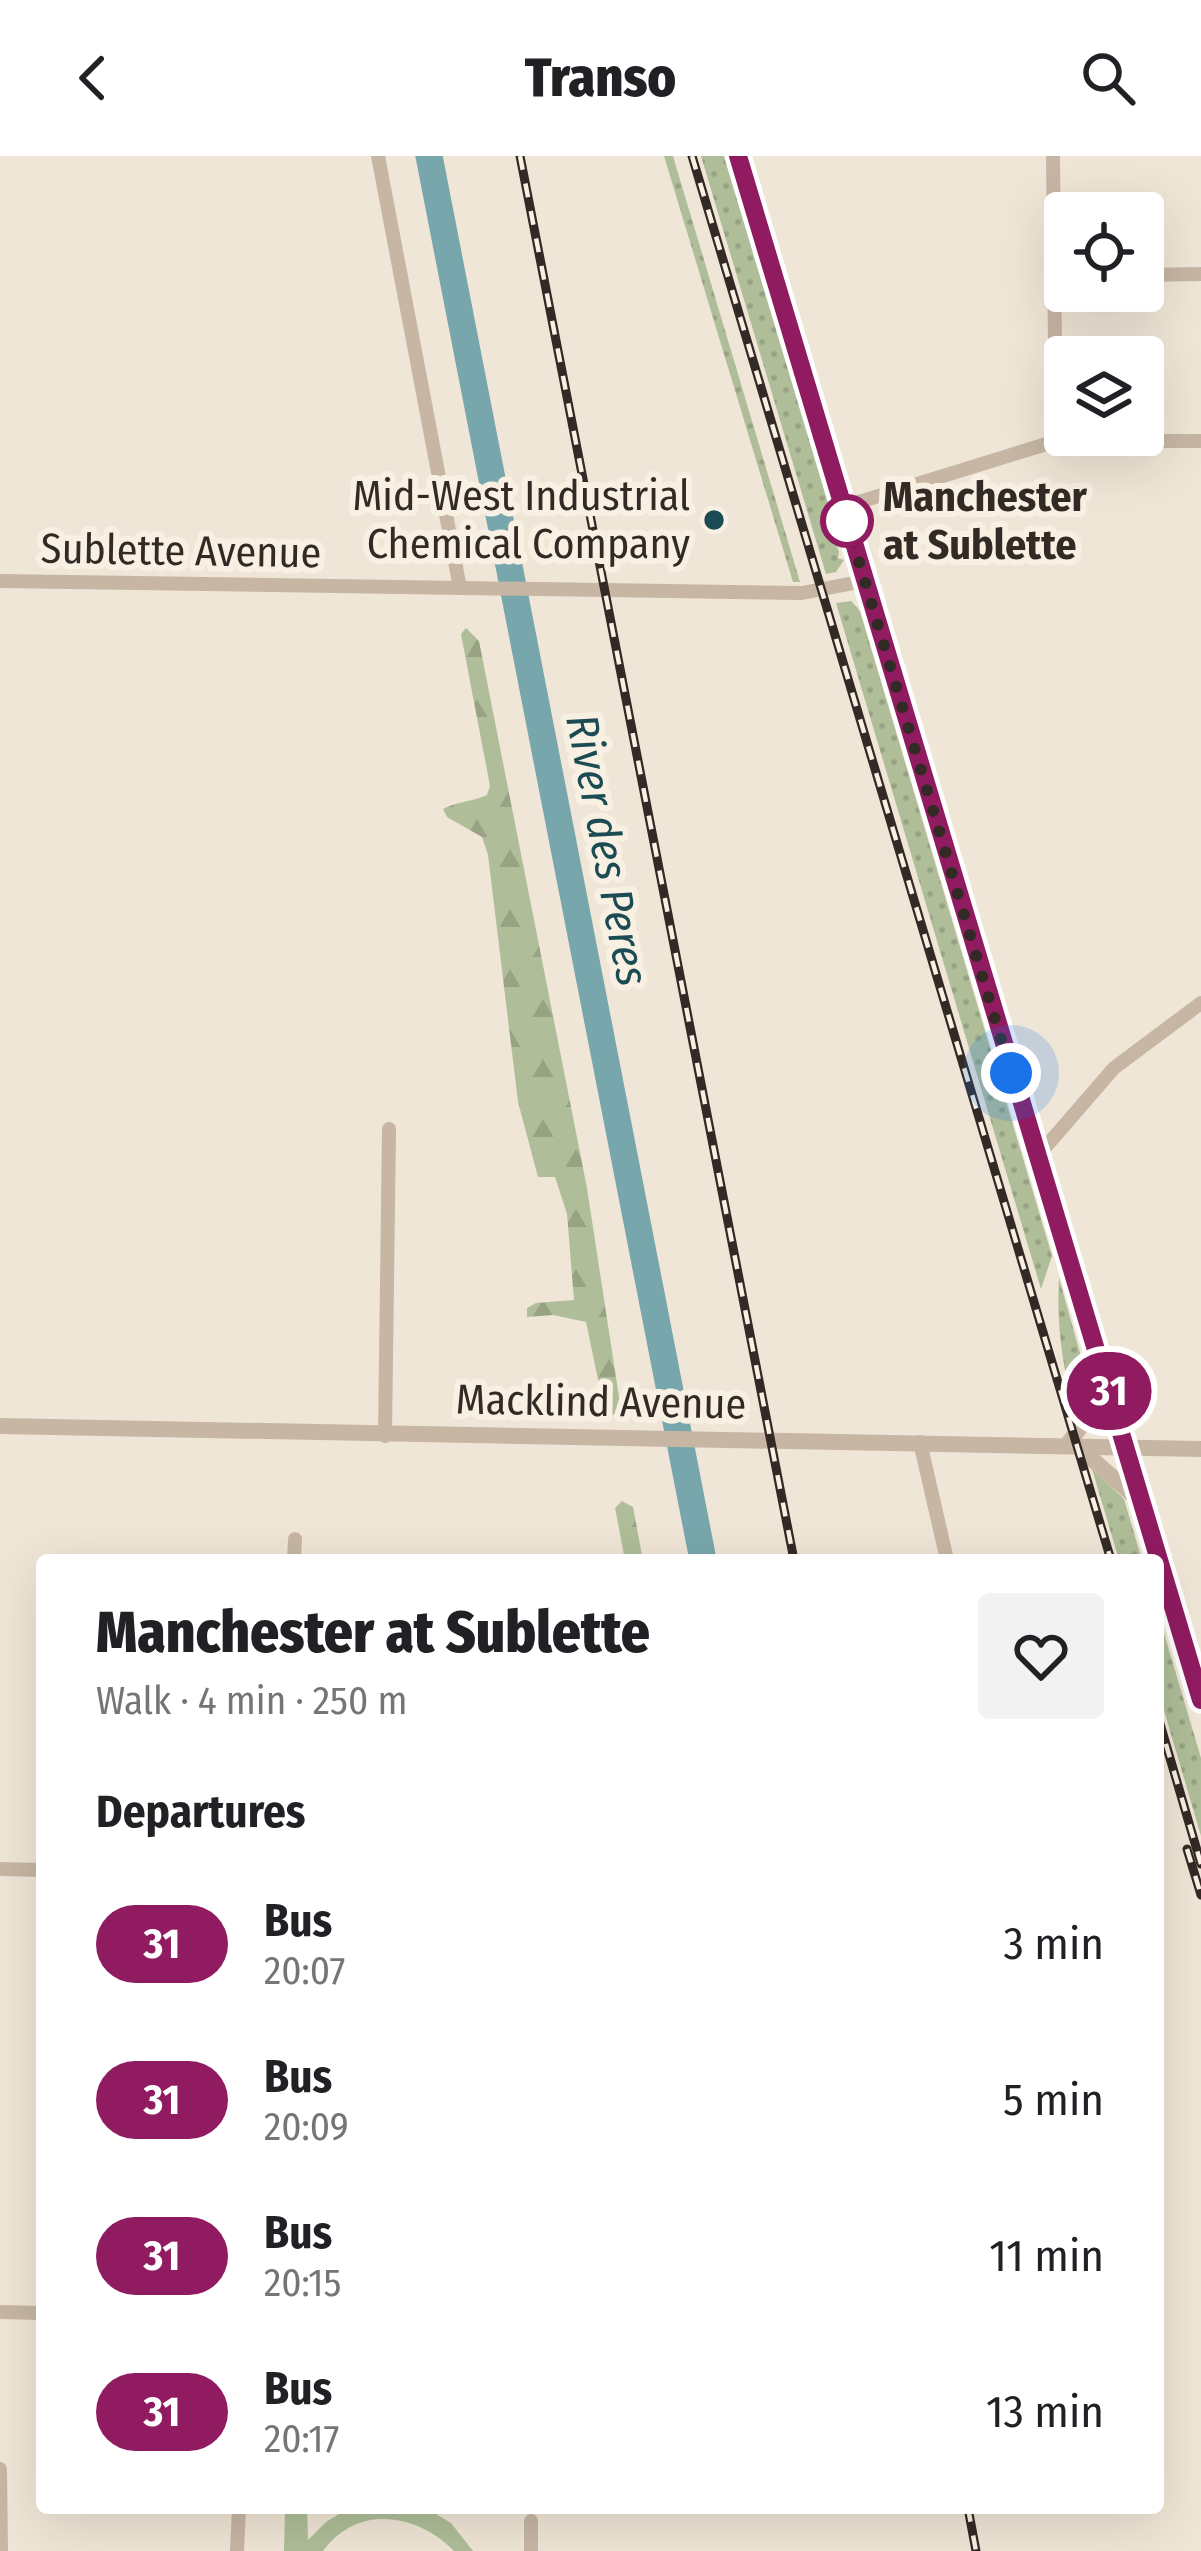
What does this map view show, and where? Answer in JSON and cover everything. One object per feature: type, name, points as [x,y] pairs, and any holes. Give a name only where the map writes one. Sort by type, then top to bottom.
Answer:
[{"type":"main road","points":[[738,156],[1157,1554]]},
{"type":"main road","points":[[1164,1576],[1201,1700]]},
{"type":"street","points":[[378,156],[467,588]]},
{"type":"street","points":[[1053,156],[1055,192]]},
{"type":"street","points":[[1164,275],[1201,274]]},
{"type":"street","points":[[1164,441],[1201,441]]},
{"type":"street","points":[[843,507],[1044,445]]},
{"type":"street","name":"Sublette Avenue","points":[[0,581],[802,592],[864,580]]},
{"type":"street","points":[[1036,1158],[1114,1068],[1201,1004]]},
{"type":"street","points":[[385,1436],[388,1129]]},
{"type":"street","points":[[1105,1378],[1072,1446],[1142,1503]]},
{"type":"street","name":"Macklind Avenue","points":[[0,1426],[1201,1449]]},
{"type":"street","points":[[920,1442],[946,1554]]},
{"type":"street","points":[[294,1554],[295,1539]]},
{"type":"street","points":[[0,1869],[36,1870]]},
{"type":"street","points":[[0,2312],[36,2313]]},
{"type":"street","points":[[0,2469],[1,2551]]},
{"type":"street","points":[[237,2551],[239,2514]]},
{"type":"street","points":[[531,2521],[531,2551]]},
{"type":"green space","points":[[664,156],[673,156],[800,582],[793,582]]},
{"type":"green space","points":[[701,156],[725,156],[835,524],[829,526],[838,558],[844,560],[836,572],[826,574]]},
{"type":"green space","points":[[851,601],[860,611],[1052,1256],[1041,1289],[836,603]]},
{"type":"green space","points":[[466,628],[479,641],[587,1188],[621,1410],[613,1415],[605,1413],[586,1322],[553,1315],[527,1317],[527,1308],[536,1303],[574,1300],[567,1214],[555,1177],[538,1177],[518,1102],[488,855],[482,837],[447,817],[443,809],[487,795],[490,786],[461,634]]},
{"type":"green space","points":[[1059,1278],[1087,1378],[1077,1419],[1062,1349]]},
{"type":"green space","points":[[1092,1469],[1124,1499],[1140,1554],[1117,1554]]},
{"type":"green space","points":[[622,1501],[633,1507],[642,1554],[624,1554],[615,1508]]},
{"type":"green space","points":[[1164,1633],[1201,1758],[1201,1836],[1164,1710]]},
{"type":"green space","points":[[285,2514],[307,2514],[308,2540],[339,2514],[436,2514],[451,2523],[473,2551],[454,2551],[423,2528],[387,2519],[353,2526],[323,2551],[284,2551]]},
{"type":"waterway","name":"River des Peres","points":[[429,156],[702,1554]]},
{"type":"railway","points":[[520,156],[793,1554]]},
{"type":"railway","points":[[692,156],[1109,1554]]},
{"type":"railway","points":[[1164,1738],[1201,1864]]},
{"type":"railway","points":[[1187,1849],[1201,1895]]},
{"type":"railway","points":[[969,2514],[976,2551]]},
{"type":"bus line","name":"31","points":[[738,156],[1158,1554]]},
{"type":"bus line","name":"31","points":[[1164,1575],[1201,1700]]},
{"type":"place","name":"Mid-West Industrial Chemical Company","points":[[714,520]]},
{"type":"place","name":"Manchester at Sublette","points":[[847,521]]},
{"type":"route","points":[[847,521],[1011,1073]]}]
